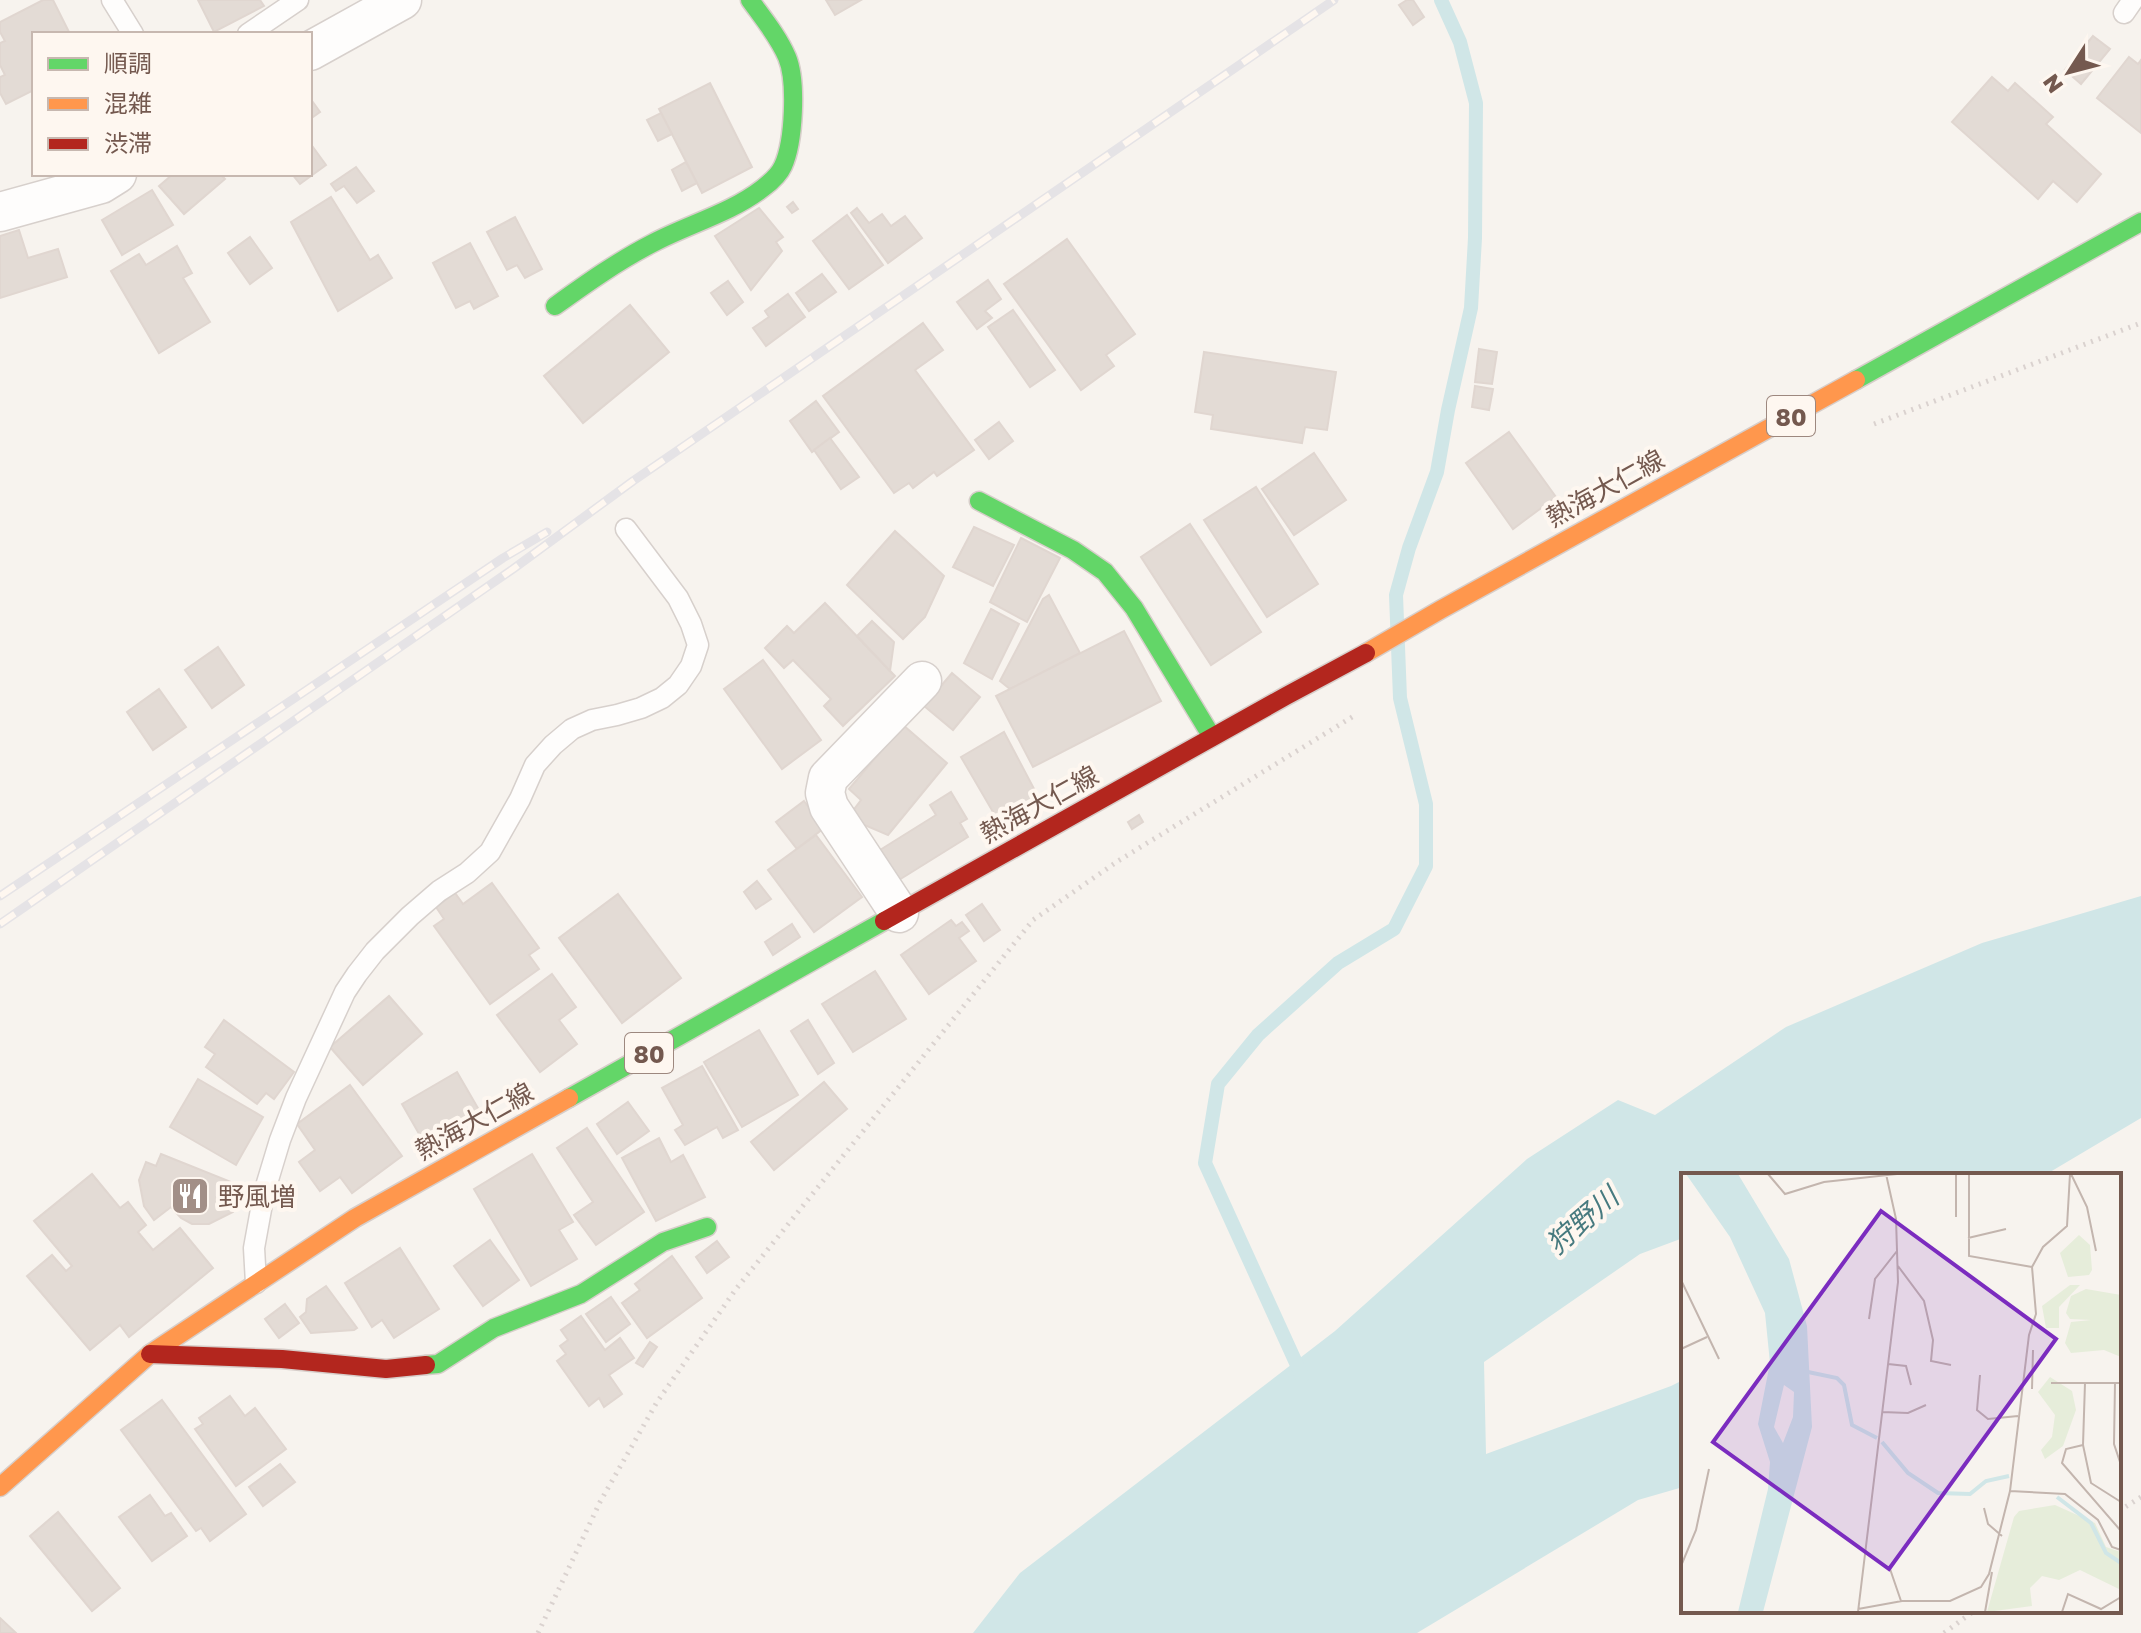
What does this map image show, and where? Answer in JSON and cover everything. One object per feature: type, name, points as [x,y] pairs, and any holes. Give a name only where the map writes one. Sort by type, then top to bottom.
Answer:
[{"type":"main road","points":[[555,306],[607,269],[654,242],[758,192],[784,164],[792,97],[789,62],[750,0]]},
{"type":"main road","name":"熱海大仁線","points":[[0,1487],[150,1354],[355,1218],[1212,737],[2141,222]]},
{"type":"main road","points":[[979,501],[1073,550],[1105,572],[1134,608],[1212,737]]},
{"type":"main road","points":[[150,1354],[282,1359],[386,1369],[438,1364],[494,1328],[581,1294],[663,1242],[707,1227]]},
{"type":"street","points":[[312,50],[402,0]]},
{"type":"street","points":[[0,212],[101,184],[114,176]]},
{"type":"street","points":[[899,913],[829,807],[825,793],[828,778],[922,681]]},
{"type":"lane","points":[[112,0],[132,32]]},
{"type":"lane","points":[[251,32],[298,0]]},
{"type":"lane","points":[[256,1283],[254,1248],[264,1193],[280,1140],[345,992],[357,974],[410,916],[490,852],[535,765],[553,745],[572,729],[592,720],[641,708],[662,698],[678,685],[691,666],[698,645],[691,624],[678,598],[626,529]]},
{"type":"path","points":[[1869,426],[2141,323]]},
{"type":"path","points":[[538,1633],[600,1502],[666,1390],[754,1265],[1033,920],[1118,861],[1362,711]]},
{"type":"path","points":[[2121,1510],[2141,1497]]},
{"type":"path","points":[[1944,1633],[1971,1613]]},
{"type":"water","name":"狩野川","points":[[2141,896],[2141,1118],[2048,1173],[1681,1173],[1681,1239],[1640,1254],[1484,1362],[1486,1454],[1681,1381],[1681,1488],[1638,1500],[1417,1633],[973,1633],[1020,1573],[1335,1331],[1527,1159],[1618,1100],[1655,1115],[1786,1027],[1982,943]]},
{"type":"building","points":[[43,0],[53,0],[69,32],[32,32],[32,91],[6,104],[0,93],[0,77],[5,75],[0,65],[0,43],[5,41],[0,32],[0,22]]},
{"type":"building","points":[[198,0],[260,0],[264,6],[214,32]]},
{"type":"building","points":[[826,0],[861,0],[835,15]]},
{"type":"building","points":[[1413,0],[1424,17],[1413,25],[1399,5]]},
{"type":"building","points":[[2093,36],[2110,49],[2081,84],[2065,70]]},
{"type":"building","points":[[2129,57],[2138,64],[2141,60],[2141,133],[2097,98]]},
{"type":"building","points":[[1992,77],[2008,91],[2015,83],[2053,117],[2046,124],[2101,174],[2077,202],[2053,181],[2038,199],[1952,122]]},
{"type":"building","points":[[710,83],[752,167],[702,193],[659,109]]},
{"type":"building","points":[[312,101],[320,112],[312,118]]},
{"type":"building","points":[[661,113],[672,134],[658,141],[647,120]]},
{"type":"building","points":[[312,146],[326,165],[312,175]]},
{"type":"building","points":[[686,162],[697,183],[682,191],[672,170]]},
{"type":"building","points":[[356,167],[374,191],[357,203],[344,186],[336,191],[331,184]]},
{"type":"building","points":[[171,176],[222,176],[225,179],[184,214],[159,186]]},
{"type":"building","points":[[294,176],[311,176],[300,184]]},
{"type":"building","points":[[152,190],[173,225],[122,255],[102,220]]},
{"type":"building","points":[[331,197],[370,260],[378,255],[392,278],[338,311],[291,222]]},
{"type":"building","points":[[793,202],[798,209],[792,213],[787,207]]},
{"type":"building","points":[[759,208],[783,237],[776,242],[782,251],[751,290],[715,236]]},
{"type":"building","points":[[857,208],[869,223],[882,214],[891,226],[905,216],[922,238],[888,263],[851,213]]},
{"type":"building","points":[[847,215],[883,265],[849,289],[813,241]]},
{"type":"building","points":[[515,217],[542,269],[525,278],[517,265],[507,270],[487,232]]},
{"type":"building","points":[[19,230],[28,258],[58,249],[67,277],[0,298],[0,236]]},
{"type":"building","points":[[250,237],[272,268],[250,284],[228,253]]},
{"type":"building","points":[[1067,239],[1135,334],[1106,355],[1114,366],[1081,390],[1004,284]]},
{"type":"building","points":[[470,243],[498,296],[474,309],[470,301],[456,308],[433,263]]},
{"type":"building","points":[[177,246],[192,273],[183,278],[210,322],[159,353],[111,271],[139,254],[146,265]]},
{"type":"building","points":[[822,274],[836,292],[809,311],[796,293]]},
{"type":"building","points":[[988,280],[1001,299],[985,311],[992,318],[977,329],[957,302]]},
{"type":"building","points":[[728,281],[743,302],[727,315],[711,293]]},
{"type":"building","points":[[788,294],[805,317],[766,346],[753,328],[769,317],[765,311]]},
{"type":"building","points":[[630,305],[669,352],[583,423],[544,376]]},
{"type":"building","points":[[1013,310],[1055,370],[1030,387],[988,327]]},
{"type":"building","points":[[923,323],[943,350],[915,370],[974,450],[937,476],[934,472],[913,488],[909,483],[894,493],[823,396]]},
{"type":"building","points":[[1479,349],[1497,352],[1492,384],[1475,382]]},
{"type":"building","points":[[1204,352],[1336,372],[1327,430],[1305,427],[1302,443],[1211,429],[1213,415],[1195,412]]},
{"type":"building","points":[[1475,386],[1493,389],[1489,410],[1472,407]]},
{"type":"building","points":[[816,401],[839,432],[812,452],[790,421]]},
{"type":"building","points":[[999,422],[1013,441],[989,459],[975,440]]},
{"type":"building","points":[[1509,432],[1556,497],[1513,529],[1466,463]]},
{"type":"building","points":[[830,438],[859,477],[841,489],[814,450]]},
{"type":"building","points":[[1314,453],[1346,500],[1294,535],[1262,489]]},
{"type":"building","points":[[1256,487],[1318,584],[1267,617],[1204,520]]},
{"type":"building","points":[[1190,524],[1261,632],[1211,665],[1141,557]]},
{"type":"building","points":[[974,527],[1014,545],[993,586],[953,567]]},
{"type":"building","points":[[895,531],[944,576],[925,617],[903,639],[847,585]]},
{"type":"building","points":[[1021,538],[1060,558],[1027,622],[990,602]]},
{"type":"building","points":[[1049,595],[1080,653],[1010,689],[1000,681],[1043,599]]},
{"type":"building","points":[[825,603],[895,676],[843,726],[824,706],[831,699],[793,660],[784,668],[765,648],[787,626],[794,633]]},
{"type":"building","points":[[991,609],[1019,624],[992,679],[964,663]]},
{"type":"building","points":[[872,621],[894,642],[890,671],[857,636]]},
{"type":"building","points":[[1124,631],[1161,701],[1033,767],[996,696]]},
{"type":"building","points":[[218,647],[244,685],[212,708],[185,670]]},
{"type":"building","points":[[763,660],[821,740],[782,769],[724,689]]},
{"type":"building","points":[[952,673],[980,697],[953,730],[924,706]]},
{"type":"building","points":[[159,689],[186,727],[153,750],[127,712]]},
{"type":"building","points":[[903,725],[947,763],[888,835],[862,824],[852,812],[861,800],[849,789]]},
{"type":"building","points":[[1004,732],[1041,802],[1000,824],[961,757]]},
{"type":"building","points":[[951,792],[967,819],[960,823],[968,837],[899,880],[880,850],[936,815],[930,805]]},
{"type":"building","points":[[804,801],[824,828],[797,849],[776,822]]},
{"type":"building","points":[[1139,815],[1143,822],[1132,829],[1128,822]]},
{"type":"building","points":[[816,835],[862,897],[814,932],[768,870]]},
{"type":"building","points":[[757,881],[771,899],[756,909],[744,892]]},
{"type":"building","points":[[492,883],[539,948],[529,955],[539,969],[490,1004],[434,926],[444,919],[436,907],[455,893],[463,904]]},
{"type":"building","points":[[618,894],[681,978],[622,1023],[559,938]]},
{"type":"building","points":[[982,904],[1000,930],[984,941],[966,915]]},
{"type":"building","points":[[951,920],[956,926],[962,922],[969,931],[959,938],[976,961],[929,994],[901,955]]},
{"type":"building","points":[[792,924],[800,937],[773,955],[765,942]]},
{"type":"building","points":[[875,971],[906,1019],[853,1052],[822,1004]]},
{"type":"building","points":[[552,974],[576,1007],[559,1020],[577,1044],[540,1072],[497,1015]]},
{"type":"building","points":[[389,996],[422,1034],[363,1085],[330,1047]]},
{"type":"building","points":[[224,1020],[294,1072],[274,1099],[266,1093],[257,1104],[206,1067],[215,1054],[205,1047]]},
{"type":"building","points":[[808,1020],[834,1063],[818,1074],[791,1031]]},
{"type":"building","points":[[759,1030],[798,1095],[742,1127],[704,1062]]},
{"type":"building","points":[[702,1066],[738,1130],[723,1138],[717,1127],[685,1145],[675,1130],[683,1125],[662,1088]]},
{"type":"building","points":[[457,1072],[482,1115],[426,1146],[402,1104]]},
{"type":"building","points":[[198,1079],[263,1117],[236,1165],[170,1127]]},
{"type":"building","points":[[824,1082],[847,1109],[774,1170],[751,1142]]},
{"type":"building","points":[[350,1085],[402,1156],[352,1193],[340,1177],[320,1191],[299,1162],[315,1150],[297,1124]]},
{"type":"building","points":[[628,1102],[649,1131],[617,1154],[597,1124]]},
{"type":"building","points":[[587,1128],[644,1212],[596,1245],[574,1215],[593,1202],[557,1148]]},
{"type":"building","points":[[659,1138],[671,1162],[683,1155],[705,1197],[656,1221],[622,1158]]},
{"type":"building","points":[[161,1154],[246,1188],[240,1204],[233,1212],[209,1224],[192,1224],[171,1207],[154,1220],[144,1206],[139,1180],[146,1162],[156,1166]]},
{"type":"building","points":[[532,1154],[573,1222],[559,1230],[577,1259],[531,1286],[474,1189]]},
{"type":"building","points":[[92,1174],[120,1208],[128,1202],[146,1225],[138,1232],[153,1250],[180,1228],[213,1268],[129,1337],[120,1325],[90,1350],[27,1276],[52,1255],[66,1271],[72,1266],[34,1221]]},
{"type":"building","points":[[490,1240],[519,1280],[483,1306],[454,1266]]},
{"type":"building","points":[[717,1241],[729,1257],[707,1273],[696,1257]]},
{"type":"building","points":[[400,1248],[439,1309],[394,1338],[382,1320],[372,1327],[345,1283]]},
{"type":"building","points":[[672,1256],[702,1298],[647,1338],[622,1303],[640,1290],[635,1284]]},
{"type":"building","points":[[326,1286],[357,1328],[311,1333],[300,1317],[306,1312],[307,1299]]},
{"type":"building","points":[[611,1297],[630,1324],[606,1342],[586,1314]]},
{"type":"building","points":[[285,1304],[299,1323],[279,1338],[265,1319]]},
{"type":"building","points":[[581,1316],[605,1350],[620,1338],[634,1358],[609,1375],[622,1394],[604,1407],[599,1398],[589,1406],[557,1361],[566,1354],[560,1346],[568,1340],[561,1330]]},
{"type":"building","points":[[650,1342],[657,1347],[643,1367],[636,1363]]},
{"type":"building","points":[[230,1396],[245,1416],[255,1408],[286,1449],[236,1486],[195,1429],[203,1424],[199,1418]]},
{"type":"building","points":[[162,1400],[246,1514],[210,1541],[201,1528],[196,1531],[121,1430]]},
{"type":"building","points":[[280,1464],[295,1482],[263,1506],[249,1487]]},
{"type":"building","points":[[150,1495],[165,1516],[171,1513],[187,1536],[152,1561],[119,1517]]},
{"type":"building","points":[[58,1512],[120,1588],[92,1611],[30,1536]]},
{"type":"building","points":[[0,1618],[16,1633],[0,1633]]},
{"type":"waterway","points":[[1302,1376],[1205,1163],[1218,1084],[1258,1035],[1338,963],[1394,929],[1426,866],[1426,804],[1400,698],[1396,595],[1409,548],[1437,472],[1471,308],[1475,238],[1476,103],[1460,42],[1441,0]]},
{"type":"railway","points":[[0,924],[513,569],[633,481],[1334,0]]},
{"type":"railway","points":[[0,896],[503,558],[547,532]]},
{"type":"traffic: fast","points":[[555,306],[640,250],[751,197],[772,181],[781,169],[792,127],[790,68],[779,42],[750,0]]},
{"type":"traffic: fast","points":[[1856,380],[2141,222]]},
{"type":"traffic: fast","points":[[979,501],[1073,550],[1105,572],[1134,608],[1212,737]]},
{"type":"traffic: fast","points":[[569,1098],[884,921]]},
{"type":"traffic: fast","points":[[426,1365],[438,1364],[494,1328],[581,1294],[663,1242],[707,1227]]},
{"type":"traffic: slow","points":[[1366,653],[1856,380]]},
{"type":"traffic: slow","points":[[0,1487],[150,1354],[355,1218],[569,1098]]},
{"type":"traffic: jam","points":[[884,921],[1366,653]]},
{"type":"traffic: jam","points":[[150,1354],[282,1359],[386,1369],[426,1365]]},
{"type":"place","name":"野風増","points":[[190,1196]]}]
